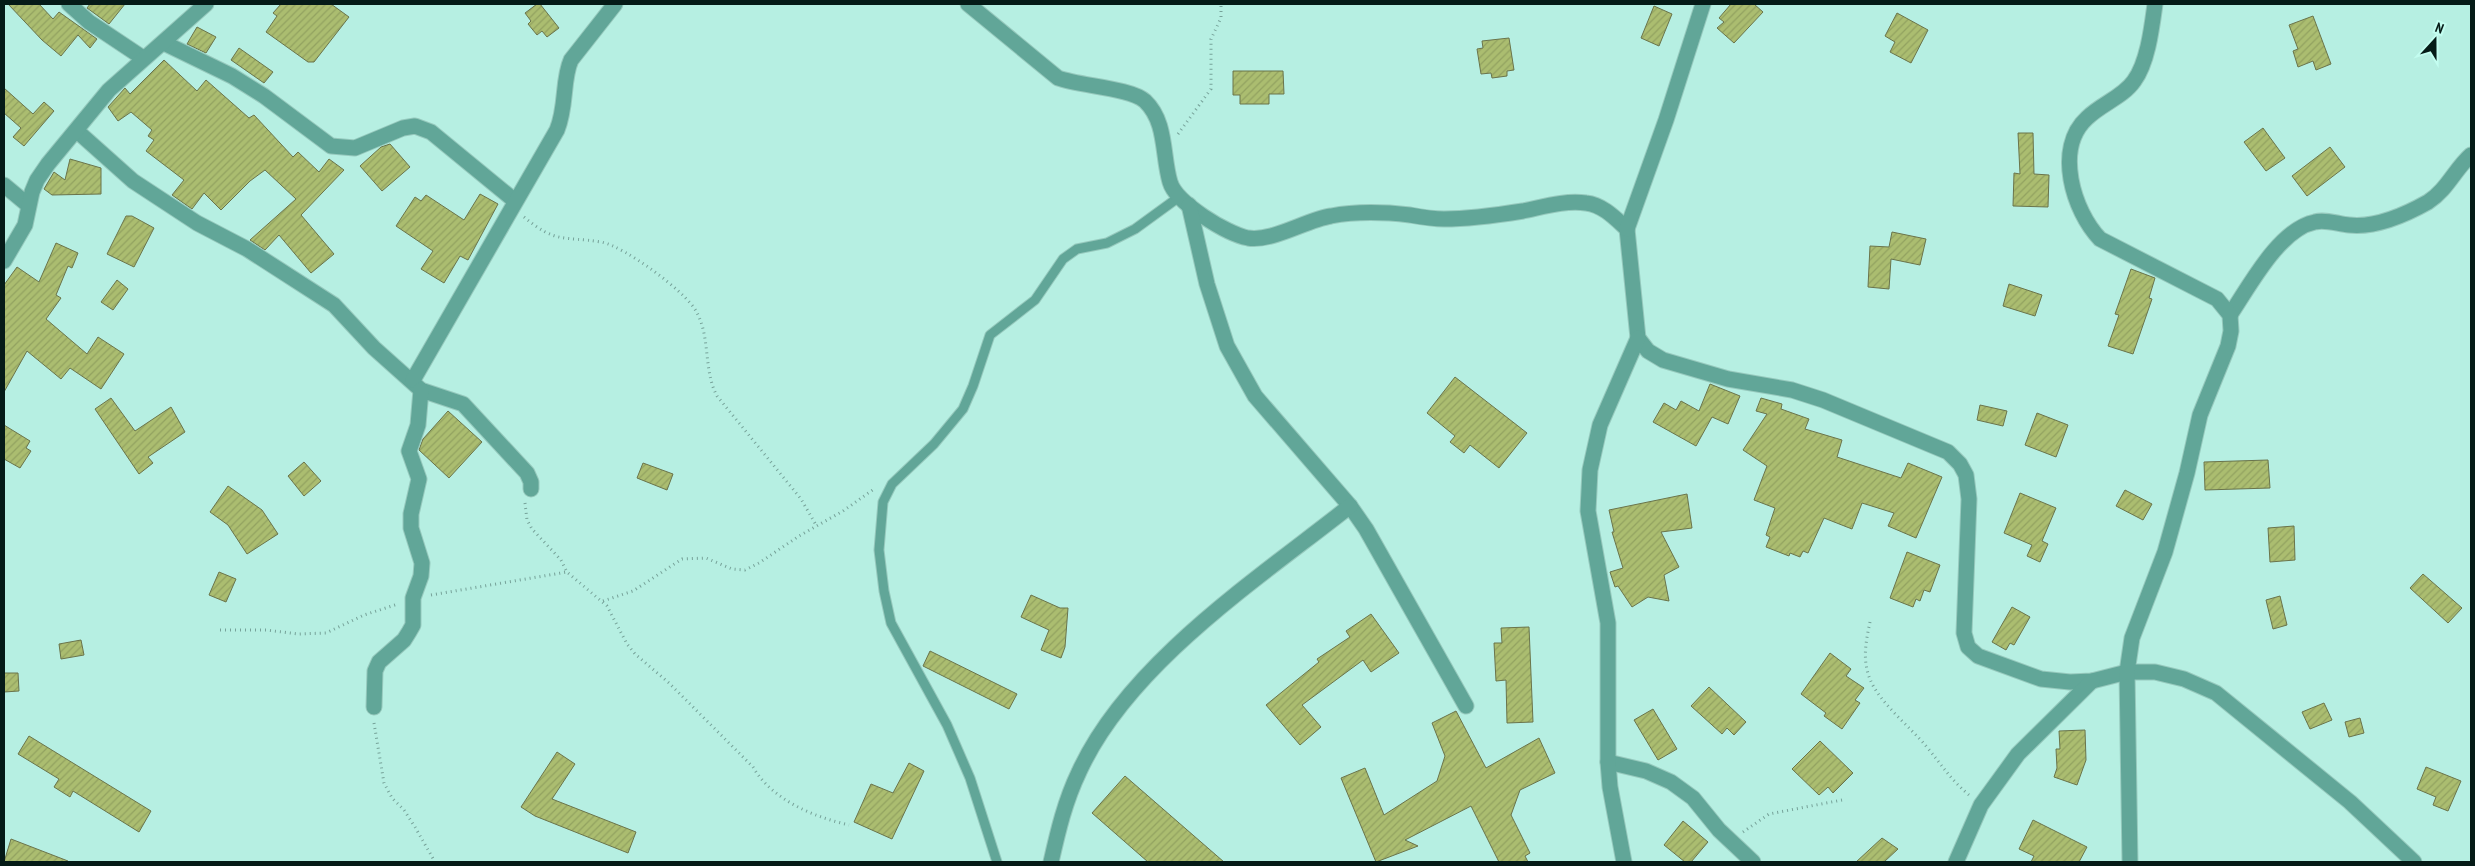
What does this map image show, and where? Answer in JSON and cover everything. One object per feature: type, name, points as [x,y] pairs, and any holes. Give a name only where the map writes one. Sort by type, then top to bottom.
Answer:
[{"type":"street","points":[[69,4],[89,22],[143,58]]},
{"type":"street","points":[[4,261],[25,224],[28,205],[37,180],[110,90],[143,58],[164,43],[206,4]]},
{"type":"street","points":[[374,707],[375,671],[379,662],[409,632],[412,625],[413,599],[422,562],[411,528],[411,514],[419,479],[409,451],[418,425],[417,385],[513,204],[557,130],[565,104],[567,68],[571,60],[615,4]]},
{"type":"street","points":[[968,4],[1058,78],[1074,84],[1134,94],[1144,100],[1153,114],[1166,146],[1170,184],[1184,201],[1208,219],[1248,238],[1266,237],[1310,220],[1333,216],[1382,213],[1443,219],[1517,212],[1561,204],[1587,203],[1610,213],[1626,229]]},
{"type":"street","points":[[1624,862],[1608,762],[1608,623],[1588,511],[1590,470],[1600,424],[1638,338],[1626,229],[1666,120],[1704,4]]},
{"type":"street","points":[[2130,862],[2127,672],[2132,638],[2165,552],[2187,473],[2200,415],[2228,346],[2231,331],[2230,316],[2217,299],[2100,239],[2091,229],[2073,185],[2070,162],[2072,137],[2087,117],[2128,89],[2136,79],[2150,40],[2155,4]]},
{"type":"street","points":[[164,43],[215,67],[256,91],[331,146],[355,148],[403,128],[415,126],[431,132],[513,204]]},
{"type":"street","points":[[77,131],[133,181],[197,223],[254,253],[334,305],[374,348],[417,385],[436,397],[463,404],[527,474],[532,482],[531,489]]},
{"type":"street","points":[[2230,316],[2273,253],[2291,234],[2316,221],[2361,226],[2381,223],[2409,211],[2428,201],[2442,190],[2458,168],[2471,155]]},
{"type":"street","points":[[4,185],[28,205]]},
{"type":"street","points":[[1184,201],[1227,346],[1255,396],[1350,506],[1366,529],[1466,706]]},
{"type":"street","points":[[1638,338],[1648,351],[1663,360],[1728,379],[1792,390],[1824,400],[1948,452],[1960,464],[1966,474],[1970,499],[1964,633],[1968,647],[1978,656],[2041,679],[2070,682],[2092,681],[2127,672],[2155,672],[2184,679],[2216,693],[2350,802],[2414,862]]},
{"type":"street","points":[[1051,862],[1059,824],[1079,771],[1106,726],[1139,684],[1183,638],[1350,506]]},
{"type":"street","points":[[1956,862],[1981,805],[2018,754],[2092,681]]},
{"type":"street","points":[[1608,762],[1646,771],[1671,782],[1693,798],[1730,841],[1753,862]]},
{"type":"lane","points":[[998,862],[970,778],[947,725],[891,623],[879,550],[883,502],[892,484],[934,444],[963,409],[973,386],[990,335],[1035,300],[1064,259],[1077,249],[1107,243],[1184,201]]},
{"type":"path","points":[[1166,146],[1212,89],[1211,39],[1221,18],[1221,4]]},
{"type":"path","points":[[513,204],[538,229],[559,239],[602,242],[621,250],[673,284],[684,295],[696,311],[704,334],[710,384],[717,396],[801,499],[816,526]]},
{"type":"path","points":[[603,601],[633,591],[682,559],[706,558],[732,569],[745,570],[760,563],[877,488],[892,484]]},
{"type":"path","points":[[531,489],[524,506],[527,520],[532,529],[561,560],[567,572],[603,601],[614,615],[627,644],[635,654],[669,683],[753,767],[766,785],[802,808],[849,825]]},
{"type":"path","points":[[220,630],[266,630],[298,634],[326,633],[364,615],[413,599],[444,592],[474,589],[502,582],[567,572]]},
{"type":"path","points":[[1870,622],[1865,657],[1870,680],[1927,748],[1950,780],[1981,805]]},
{"type":"path","points":[[374,707],[374,732],[384,783],[392,798],[404,810],[416,827],[435,862]]},
{"type":"path","points":[[1730,841],[1769,814],[1842,800]]},
{"type":"building","points":[[8,4],[39,4],[53,19],[59,12],[97,39],[90,48],[78,35],[61,56],[42,40]]},
{"type":"building","points":[[90,4],[125,4],[109,24],[87,8]]},
{"type":"building","points":[[281,4],[331,4],[349,17],[314,62],[308,62],[266,32],[277,16],[273,13]]},
{"type":"building","points":[[537,4],[540,4],[559,28],[547,37],[542,31],[537,35],[528,24],[531,21],[525,13]]},
{"type":"building","points":[[1731,4],[1754,4],[1763,12],[1734,43],[1717,28],[1724,22],[1719,18]]},
{"type":"building","points":[[1654,6],[1672,14],[1659,46],[1641,38]]},
{"type":"building","points":[[1897,13],[1928,30],[1911,63],[1890,52],[1895,42],[1885,36]]},
{"type":"building","points":[[2313,16],[2331,64],[2316,70],[2313,61],[2298,67],[2293,51],[2298,49],[2289,25]]},
{"type":"building","points":[[197,27],[216,37],[206,53],[187,44]]},
{"type":"building","points":[[1509,38],[1514,70],[1507,71],[1507,76],[1492,78],[1491,73],[1481,74],[1477,49],[1483,48],[1482,41]]},
{"type":"building","points":[[239,48],[273,72],[264,83],[231,60]]},
{"type":"building","points":[[164,60],[197,91],[206,80],[249,118],[254,115],[293,157],[298,152],[319,172],[329,159],[344,170],[301,215],[334,254],[311,273],[279,235],[265,250],[250,240],[296,199],[265,170],[250,181],[221,210],[204,193],[192,209],[172,195],[184,180],[146,151],[154,140],[148,136],[152,130],[131,112],[118,121],[108,107],[125,88],[130,94]]},
{"type":"building","points":[[1233,71],[1283,71],[1284,94],[1269,94],[1269,104],[1240,104],[1240,95],[1233,95]]},
{"type":"building","points":[[4,88],[33,114],[44,102],[54,111],[24,146],[13,137],[21,128],[4,113]]},
{"type":"building","points":[[2263,128],[2285,158],[2266,171],[2244,142]]},
{"type":"building","points":[[2018,133],[2033,133],[2034,174],[2049,175],[2048,207],[2013,206],[2014,173],[2020,174]]},
{"type":"building","points":[[390,144],[410,167],[382,191],[360,166],[381,147]]},
{"type":"building","points":[[2330,147],[2345,167],[2307,196],[2292,176]]},
{"type":"building","points":[[70,159],[101,168],[101,194],[52,195],[44,189],[54,172],[65,180]]},
{"type":"building","points":[[480,194],[498,204],[468,260],[460,256],[444,283],[421,269],[433,251],[396,226],[415,197],[421,201],[426,195],[464,220]]},
{"type":"building","points":[[126,216],[132,216],[154,228],[134,267],[107,254]]},
{"type":"building","points":[[1892,232],[1926,239],[1920,265],[1891,259],[1889,289],[1868,287],[1870,246],[1889,247]]},
{"type":"building","points":[[56,243],[78,253],[72,268],[68,266],[56,295],[61,298],[46,319],[87,354],[98,337],[124,354],[101,389],[70,368],[61,379],[27,351],[4,392],[4,285],[17,267],[39,282]]},
{"type":"building","points":[[2131,269],[2155,278],[2149,298],[2152,299],[2133,354],[2108,346],[2119,315],[2115,314]]},
{"type":"building","points":[[117,280],[128,289],[113,310],[101,302]]},
{"type":"building","points":[[2009,284],[2042,295],[2035,316],[2003,306]]},
{"type":"building","points":[[1455,377],[1527,433],[1499,468],[1470,445],[1464,453],[1450,442],[1455,436],[1427,413]]},
{"type":"building","points":[[1710,384],[1740,396],[1728,424],[1712,417],[1696,446],[1653,422],[1664,403],[1676,410],[1681,401],[1699,411]]},
{"type":"building","points":[[111,398],[135,431],[171,407],[185,432],[148,457],[153,463],[139,474],[95,409]]},
{"type":"building","points":[[1761,398],[1782,404],[1781,409],[1809,419],[1805,429],[1842,440],[1837,457],[1901,478],[1908,463],[1942,477],[1916,538],[1888,526],[1894,513],[1862,503],[1852,529],[1824,518],[1808,553],[1803,551],[1800,557],[1790,553],[1789,556],[1766,547],[1770,537],[1766,535],[1775,508],[1754,500],[1767,466],[1743,450],[1767,414],[1756,411]]},
{"type":"building","points":[[1980,405],[2007,411],[2003,426],[1977,420]]},
{"type":"building","points":[[448,411],[482,442],[449,478],[419,450],[423,439]]},
{"type":"building","points":[[2037,413],[2068,425],[2056,457],[2025,445]]},
{"type":"building","points":[[4,425],[30,441],[26,448],[31,451],[20,468],[4,459]]},
{"type":"building","points":[[2268,460],[2270,488],[2205,490],[2204,462]]},
{"type":"building","points":[[304,462],[321,481],[304,496],[288,476]]},
{"type":"building","points":[[643,463],[673,474],[667,490],[637,478]]},
{"type":"building","points":[[228,486],[262,510],[278,534],[247,554],[228,525],[210,512]]},
{"type":"building","points":[[2125,490],[2152,504],[2143,520],[2116,506]]},
{"type":"building","points":[[2020,493],[2056,508],[2042,541],[2048,544],[2040,562],[2027,556],[2032,545],[2004,533]]},
{"type":"building","points":[[1687,494],[1692,528],[1661,532],[1679,567],[1664,575],[1669,601],[1648,597],[1632,607],[1618,586],[1615,587],[1610,572],[1623,568],[1612,532],[1614,532],[1609,510]]},
{"type":"building","points":[[2294,526],[2295,560],[2270,562],[2268,528]]},
{"type":"building","points":[[1907,552],[1940,565],[1930,592],[1924,590],[1920,601],[1916,599],[1913,607],[1890,598]]},
{"type":"building","points":[[219,572],[236,579],[226,602],[209,595]]},
{"type":"building","points":[[2423,574],[2462,608],[2448,623],[2410,588]]},
{"type":"building","points":[[1031,595],[1060,608],[1068,608],[1065,647],[1061,658],[1041,650],[1049,630],[1021,617]]},
{"type":"building","points":[[2280,596],[2287,625],[2273,629],[2266,600]]},
{"type":"building","points":[[2012,607],[2030,617],[2014,645],[2010,643],[2006,650],[1992,642]]},
{"type":"building","points":[[1371,614],[1399,653],[1371,672],[1363,660],[1302,705],[1321,727],[1300,745],[1266,705],[1319,662],[1317,659],[1350,637],[1346,631]]},
{"type":"building","points":[[1529,627],[1533,722],[1507,723],[1506,680],[1496,681],[1494,643],[1502,643],[1501,628]]},
{"type":"building","points":[[81,640],[84,655],[61,659],[59,644]]},
{"type":"building","points":[[930,651],[1017,694],[1009,709],[923,666]]},
{"type":"building","points":[[1830,653],[1851,669],[1846,676],[1864,688],[1855,700],[1860,703],[1842,729],[1824,716],[1826,713],[1801,694]]},
{"type":"building","points":[[4,673],[18,673],[19,691],[4,692]]},
{"type":"building","points":[[1709,687],[1746,722],[1734,735],[1727,728],[1722,734],[1691,706]]},
{"type":"building","points":[[2324,703],[2332,720],[2310,729],[2302,712]]},
{"type":"building","points":[[1653,709],[1677,749],[1658,760],[1634,720]]},
{"type":"building","points":[[1456,711],[1486,768],[1539,738],[1555,773],[1520,790],[1511,815],[1530,853],[1525,856],[1528,862],[1499,862],[1471,806],[1405,840],[1418,846],[1376,862],[1341,778],[1365,768],[1384,815],[1437,781],[1445,756],[1432,723]]},
{"type":"building","points":[[2360,718],[2364,733],[2349,737],[2345,722]]},
{"type":"building","points":[[2085,730],[2086,760],[2077,785],[2054,777],[2057,768],[2056,749],[2060,749],[2059,731]]},
{"type":"building","points":[[29,736],[151,811],[139,832],[73,791],[70,797],[54,787],[59,779],[18,754]]},
{"type":"building","points":[[1820,741],[1853,773],[1833,793],[1828,787],[1819,795],[1792,769]]},
{"type":"building","points":[[557,752],[575,764],[552,799],[636,832],[628,853],[535,816],[521,807]]},
{"type":"building","points":[[909,763],[924,771],[892,839],[854,822],[871,784],[893,793]]},
{"type":"building","points":[[2426,767],[2461,781],[2448,811],[2433,805],[2436,797],[2417,789]]},
{"type":"building","points":[[1125,776],[1224,862],[1148,862],[1092,813]]},
{"type":"building","points":[[2033,820],[2087,847],[2079,862],[2031,862],[2034,856],[2019,849]]},
{"type":"building","points":[[1683,821],[1708,842],[1691,862],[1685,862],[1664,845]]},
{"type":"building","points":[[1882,838],[1898,849],[1884,862],[1856,862]]},
{"type":"building","points":[[11,839],[68,861],[4,862]]}]
